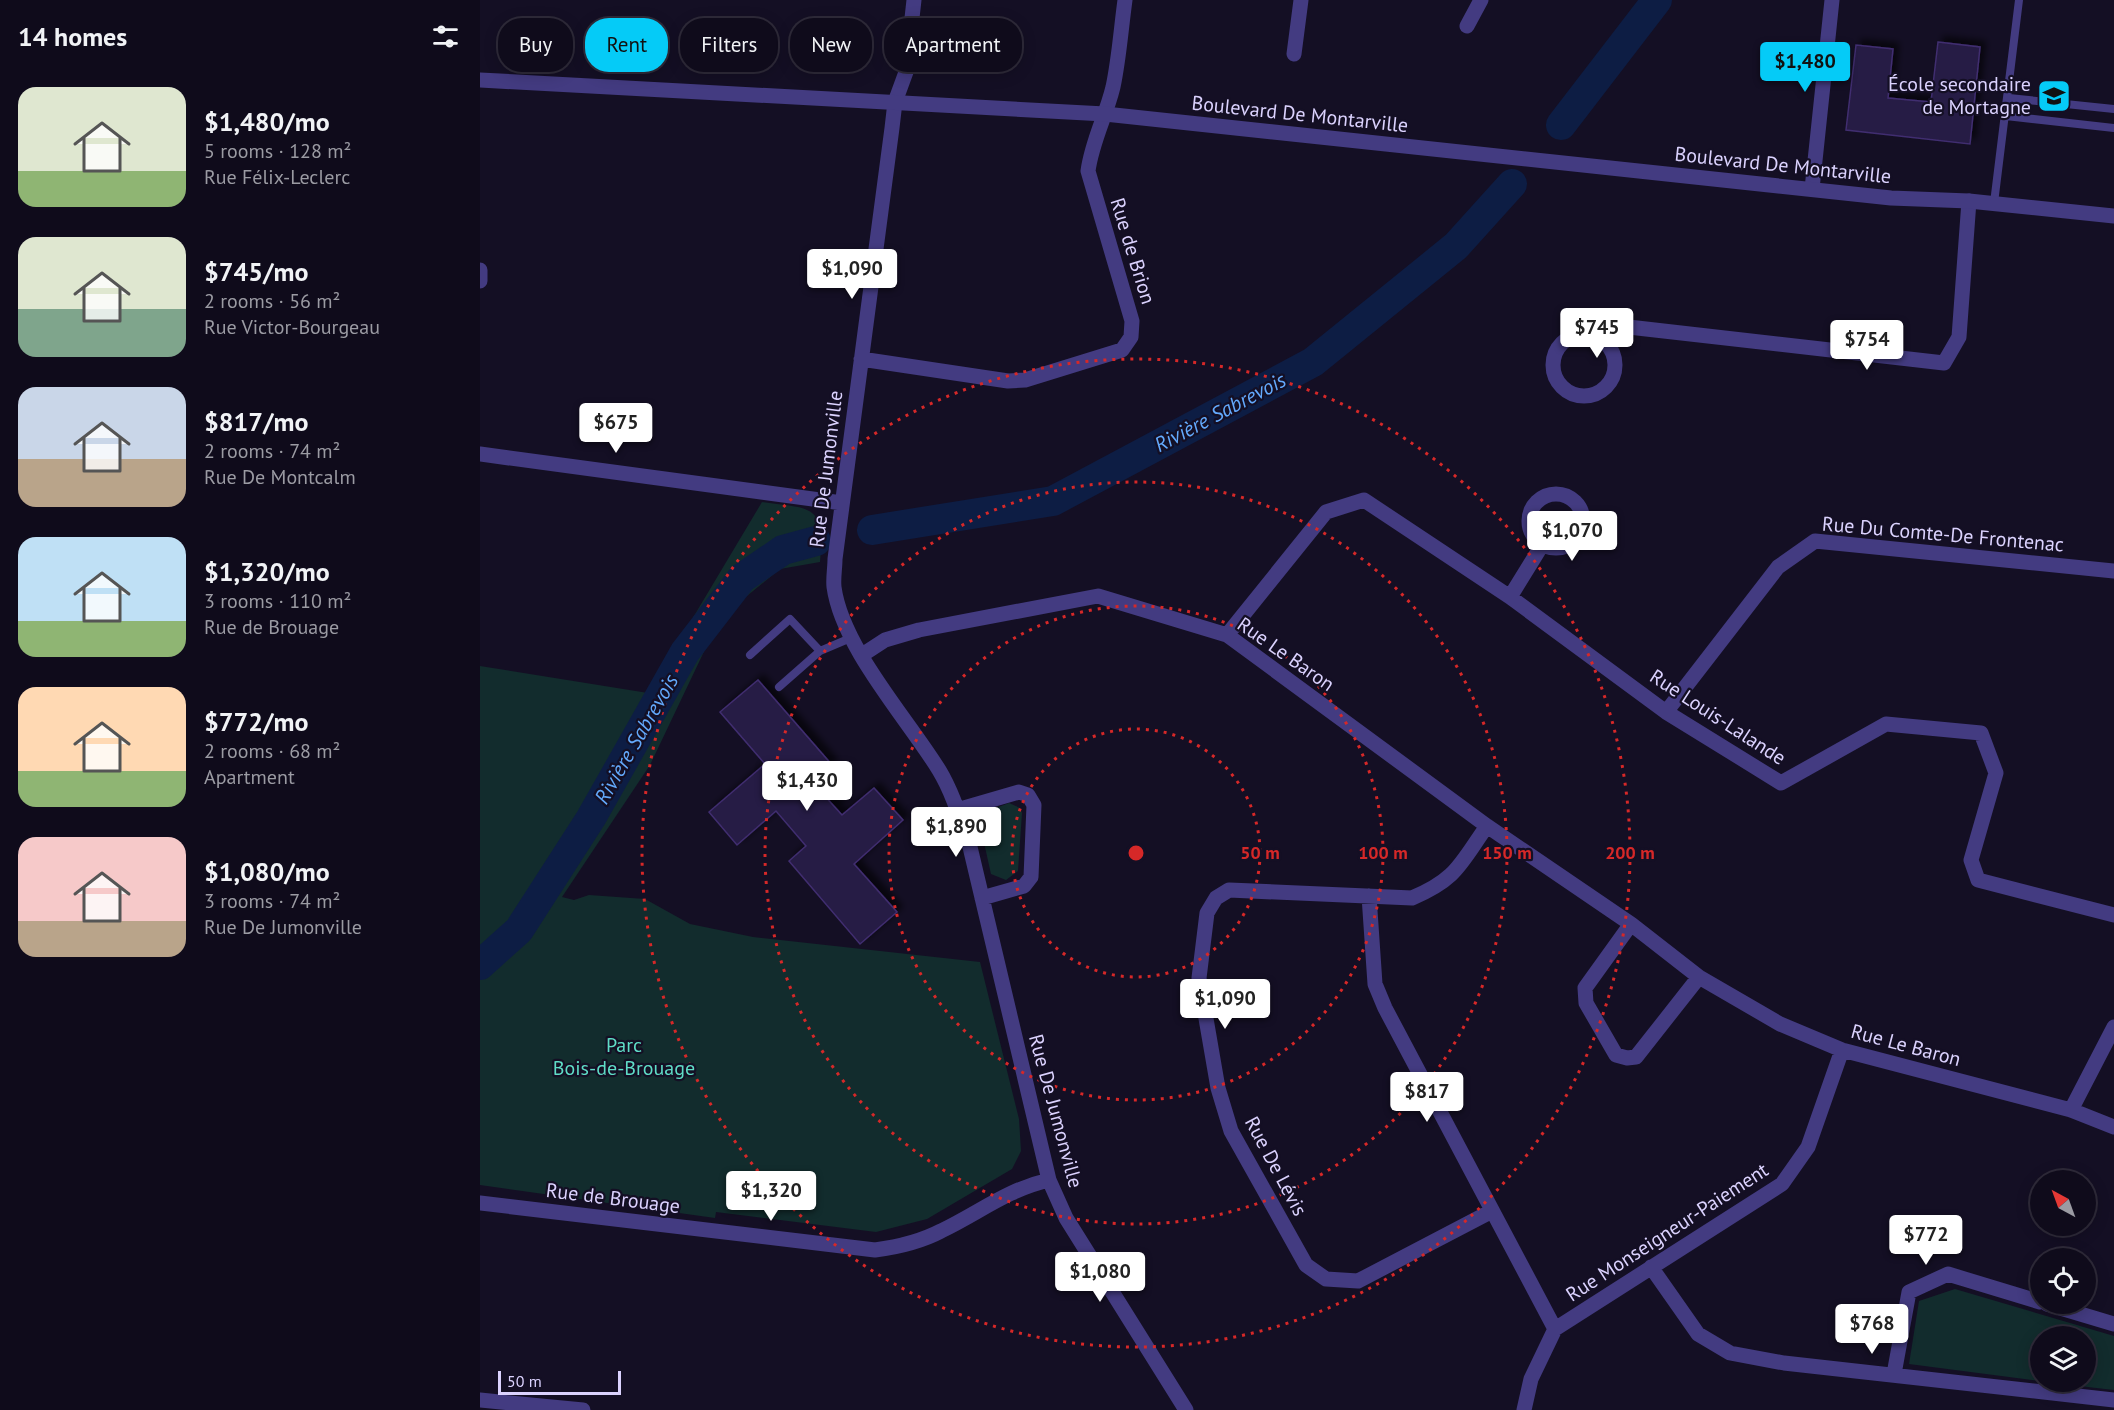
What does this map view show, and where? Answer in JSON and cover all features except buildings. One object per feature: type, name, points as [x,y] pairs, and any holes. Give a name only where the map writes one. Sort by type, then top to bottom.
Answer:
[{"type":"street","name":"Rue De Jumonville","points":[[914,0],[906,72],[895,102],[842,503],[834,586],[846,625],[862,655],[940,772],[957,810],[970,847],[1049,1180],[1066,1218],[1183,1409]]},
{"type":"street","points":[[1105,114],[1113,87],[1125,0]]},
{"type":"street","points":[[1294,54],[1301,0]]},
{"type":"street","points":[[1467,26],[1481,0]]},
{"type":"street","points":[[1812,189],[1832,0]]},
{"type":"street","name":"Boulevard De Montarville","points":[[480,80],[1105,114],[1892,198],[1994,203],[2114,216]]},
{"type":"street","name":"Rue de Brion","points":[[861,359],[1008,381],[1025,380],[1122,350],[1131,337],[1132,321],[1088,171],[1091,146],[1105,114]]},
{"type":"street","points":[[1593,335],[1602,339],[1614,356],[1613,377],[1607,386],[1589,396],[1569,393],[1555,378],[1552,368],[1557,348],[1572,335],[1593,335],[1611,325],[1944,363],[1959,337],[1969,201]]},
{"type":"street","points":[[480,270],[480,281]]},
{"type":"street","points":[[480,454],[842,503]]},
{"type":"street","name":"Rue Louis-Lalande","points":[[1227,635],[1326,512],[1364,500],[1510,597],[1666,711],[1781,783],[1886,724],[1981,733],[1996,773],[1971,860],[1978,880],[2114,915]]},
{"type":"street","name":"Rue Du Comte-De Frontenac","points":[[1666,711],[1778,567],[1815,541],[2114,571]]},
{"type":"street","points":[[1510,597],[1542,545]]},
{"type":"street","name":"Rue Le Baron","points":[[862,655],[885,640],[919,630],[1098,596],[1227,635],[1487,826],[1631,924],[1699,977],[1779,1024],[1842,1050],[2071,1110],[2114,1127]]},
{"type":"street","points":[[957,810],[1019,792],[1028,795],[1034,805],[1031,877],[1024,885],[982,898]]},
{"type":"street","name":"Rue De Lévis","points":[[1487,826],[1452,877],[1439,887],[1412,898],[1229,890],[1215,898],[1207,913],[1199,978],[1218,1088],[1231,1131],[1306,1265],[1326,1279],[1358,1281],[1492,1211]]},
{"type":"street","points":[[1369,896],[1375,984],[1378,992],[1555,1329],[1531,1379],[1524,1410]]},
{"type":"street","points":[[1631,924],[1585,988],[1586,1003],[1616,1055],[1627,1058],[1636,1057],[1699,977]]},
{"type":"street","points":[[2071,1110],[2114,1027]]},
{"type":"street","name":"Rue Monseigneur-Paiement","points":[[1555,1329],[1782,1185],[1808,1147],[1842,1050]]},
{"type":"street","name":"Rue de Brouage","points":[[480,1203],[875,1250],[904,1246],[941,1231],[1011,1191],[1049,1180]]},
{"type":"street","points":[[1651,1267],[1698,1334],[1730,1353],[1784,1364],[1894,1374],[2114,1400]]},
{"type":"street","points":[[1894,1374],[1909,1292],[1948,1274],[2030,1299]]},
{"type":"street","points":[[2080,1314],[2114,1324]]},
{"type":"street","points":[[480,1400],[583,1410]]},
{"type":"lane","points":[[1994,203],[2009,98],[2019,0]]},
{"type":"lane","points":[[2009,98],[2114,109]]},
{"type":"lane","points":[[2006,116],[2114,128]]},
{"type":"lane","points":[[750,655],[790,619],[820,651]]},
{"type":"lane","points":[[779,687],[820,651],[853,638]]},
{"type":"green space","name":"Parc Bois-de-Brouage","points":[[762,502],[793,506],[812,513],[820,529],[820,562],[780,569],[720,618],[650,765],[562,897],[574,900],[589,895],[645,899],[690,924],[753,937],[980,962],[1019,1119],[1021,1151],[1012,1169],[927,1219],[876,1232],[716,1212],[715,1218],[480,1185],[480,666],[648,693]]},
{"type":"green space","points":[[1009,803],[1020,808],[1022,813],[1018,871],[1006,880],[991,874],[979,820],[983,813]]},
{"type":"green space","points":[[1955,1289],[2030,1311],[2030,1314],[2040,1314],[2080,1326],[2030,1326],[2030,1380],[1909,1364],[1919,1301]]},
{"type":"green space","points":[[2096,1331],[2114,1336],[2114,1390],[2096,1388]]},
{"type":"waterway","name":"Rivière Sabrevois","points":[[1561,125],[1657,0]]},
{"type":"waterway","name":"Rivière Sabrevois","points":[[872,530],[1053,501],[1313,362],[1456,246],[1512,184]]},
{"type":"waterway","name":"Rivière Sabrevois","points":[[480,965],[519,930],[591,818],[685,652],[742,578],[783,550],[816,541]]},
{"type":"place","name":"École secondaire de Mortagne","points":[[2054,96]]}]
